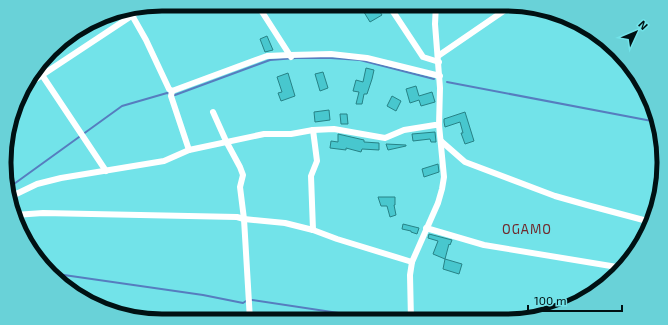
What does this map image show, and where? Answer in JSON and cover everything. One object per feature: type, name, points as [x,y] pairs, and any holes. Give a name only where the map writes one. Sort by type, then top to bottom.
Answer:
[{"type":"street","points":[[261,11],[290,56]]},
{"type":"street","points":[[393,11],[423,57],[438,59],[504,11]]},
{"type":"street","points":[[411,314],[410,275],[412,262],[438,203],[444,177],[439,125],[440,76],[435,24],[436,11]]},
{"type":"street","points":[[132,14],[172,93],[189,150]]},
{"type":"street","points":[[37,79],[126,15]]},
{"type":"street","points":[[172,93],[267,56],[330,54],[367,58],[440,76]]},
{"type":"street","points":[[42,75],[106,171]]},
{"type":"street","points":[[213,112],[243,175],[240,187],[244,219],[250,314]]},
{"type":"street","points":[[15,196],[37,184],[164,161],[189,150],[264,134],[291,134],[314,130],[334,129],[385,138],[404,130],[439,125]]},
{"type":"street","points":[[314,130],[317,162],[311,176],[314,230]]},
{"type":"street","points":[[441,141],[465,162],[555,196],[645,221]]},
{"type":"street","points":[[21,215],[43,213],[149,214],[237,217],[285,223],[314,230],[337,239],[412,262]]},
{"type":"street","points":[[426,228],[484,245],[615,267]]},
{"type":"building","points":[[363,11],[379,11],[382,15],[370,22]]},
{"type":"building","points":[[267,36],[273,50],[265,52],[260,39]]},
{"type":"building","points":[[366,68],[374,70],[372,79],[367,94],[364,94],[362,104],[356,104],[359,92],[353,91],[356,80],[363,82]]},
{"type":"building","points":[[323,72],[328,88],[320,91],[315,74]]},
{"type":"building","points":[[288,73],[295,96],[281,101],[278,93],[282,92],[277,77]]},
{"type":"building","points":[[416,86],[419,96],[432,92],[435,102],[421,106],[419,100],[410,103],[406,89]]},
{"type":"building","points":[[392,96],[401,101],[396,111],[387,106]]},
{"type":"building","points":[[329,110],[330,120],[315,122],[314,112]]},
{"type":"building","points":[[465,112],[474,141],[465,144],[461,133],[463,133],[460,122],[445,127],[444,119]]},
{"type":"building","points":[[340,114],[347,114],[348,124],[341,124]]},
{"type":"building","points":[[435,132],[436,142],[431,142],[430,139],[413,141],[412,134]]},
{"type":"building","points":[[338,134],[364,140],[364,142],[379,143],[379,150],[362,149],[361,152],[346,148],[346,150],[330,148],[331,141],[338,142]]},
{"type":"building","points":[[386,144],[406,145],[406,146],[388,150]]},
{"type":"building","points":[[438,164],[439,172],[424,177],[422,169]]},
{"type":"building","points":[[378,197],[395,197],[394,205],[396,215],[390,217],[387,206],[381,206]]},
{"type":"building","points":[[403,224],[419,228],[417,234],[402,229]]},
{"type":"building","points":[[429,234],[452,240],[450,245],[449,244],[445,259],[433,254],[438,241],[428,238]]},
{"type":"building","points":[[445,259],[462,264],[459,274],[443,269]]},
{"type":"waterway","points":[[13,185],[122,106],[167,93],[175,95],[270,60],[296,58],[360,60],[434,79]]},
{"type":"waterway","points":[[447,82],[651,121]]},
{"type":"waterway","points":[[61,275],[203,295],[243,303],[246,301]]},
{"type":"waterway","points":[[252,300],[345,314]]},
{"type":"district","name":"OGAMO","points":[[527,229]]}]
